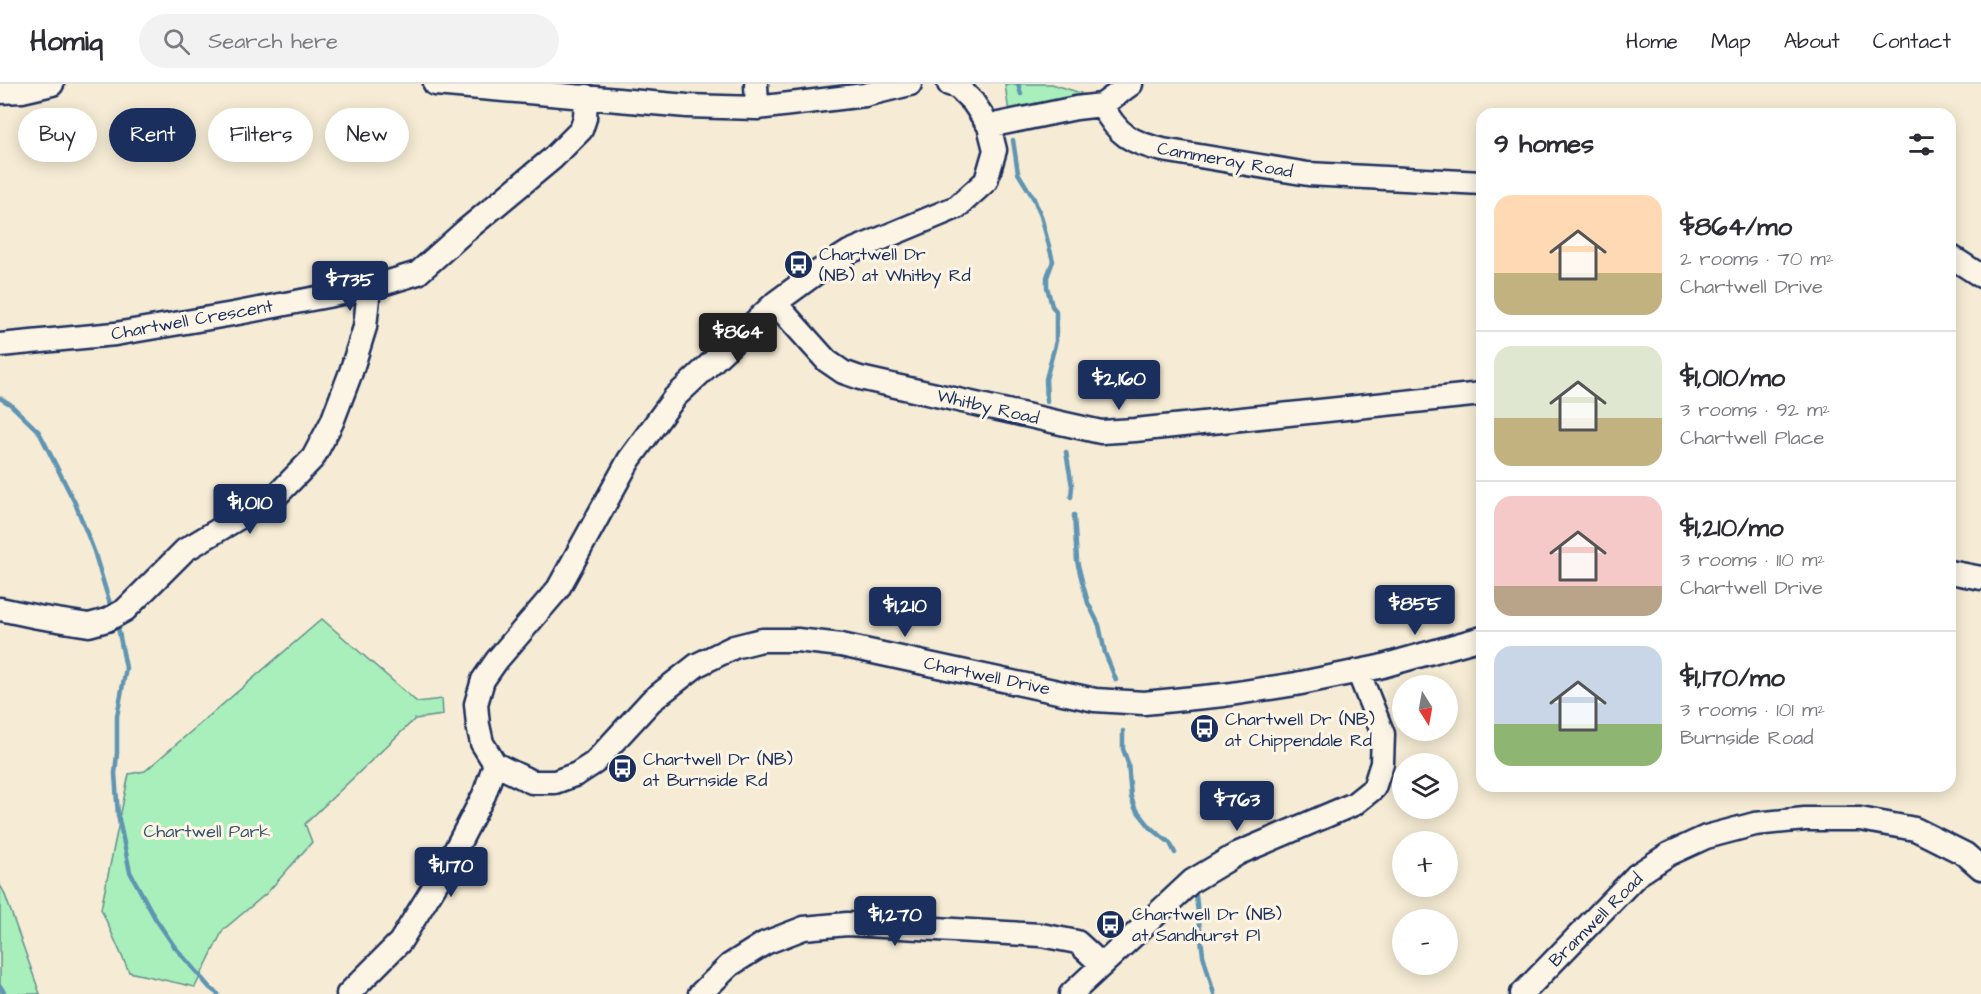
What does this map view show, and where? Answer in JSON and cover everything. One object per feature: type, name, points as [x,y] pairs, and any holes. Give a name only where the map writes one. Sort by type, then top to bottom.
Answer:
[{"type":"street","points":[[0,92],[22,91],[52,84]]},
{"type":"street","points":[[435,84],[687,106],[757,108],[849,97],[910,84]]},
{"type":"street","points":[[756,84],[757,108]]},
{"type":"street","points":[[348,994],[400,942],[447,866],[484,795],[495,764],[482,743],[478,725],[476,704],[483,680],[497,660],[558,589],[629,460],[675,397],[775,303],[849,252],[957,207],[986,181],[995,150],[989,126],[974,102],[958,87],[949,84]]},
{"type":"street","points":[[989,126],[1076,108],[1102,105],[1131,84]]},
{"type":"street","name":"Chartwell Crescent","points":[[0,345],[115,334],[369,288],[418,273],[553,158],[581,130],[585,118],[586,96]]},
{"type":"street","name":"Cammeray Road","points":[[1102,105],[1113,123],[1130,140],[1142,146],[1308,174],[1476,183]]},
{"type":"street","points":[[1956,260],[1981,276]]},
{"type":"street","points":[[0,609],[89,625],[107,620],[125,610],[185,550],[277,495],[313,458],[332,422],[365,327],[369,288]]},
{"type":"street","name":"Whitby Road","points":[[775,303],[827,361],[843,372],[860,378],[1101,432],[1476,395]]},
{"type":"street","points":[[1956,573],[1981,578]]},
{"type":"street","name":"Chartwell Drive","points":[[495,764],[532,782],[555,782],[577,774],[594,763],[651,701],[697,665],[734,647],[762,640],[797,640],[841,645],[1095,700],[1144,703],[1234,694],[1358,671],[1476,640]]},
{"type":"street","points":[[1071,994],[1101,963],[1192,881],[1239,853],[1354,804],[1374,788],[1382,763],[1383,734],[1358,671]]},
{"type":"street","name":"Bramwell Road","points":[[1522,994],[1637,875],[1669,854],[1706,837],[1755,824],[1805,819],[1860,819],[1915,829],[1965,854],[1981,868]]},
{"type":"street","points":[[700,994],[730,965],[765,944],[804,928],[847,924],[1041,935],[1077,942],[1101,963]]},
{"type":"green space","points":[[1005,84],[1052,84],[1081,93],[1073,102],[1009,113]]},
{"type":"green space","name":"Chartwell Park","points":[[322,619],[417,702],[442,699],[443,715],[415,719],[305,824],[312,842],[267,893],[223,930],[195,987],[129,972],[101,909],[129,774],[145,771]]},
{"type":"green space","points":[[0,885],[4,892],[40,994],[0,994]]},
{"type":"waterway","points":[[1018,84],[1021,94]]},
{"type":"waterway","points":[[1013,140],[1018,173],[1034,199],[1041,216],[1053,261],[1047,277],[1047,287],[1052,306],[1056,311],[1056,341],[1046,379],[1047,402]]},
{"type":"waterway","points":[[0,398],[10,404],[39,432],[75,503],[94,551],[110,604]]},
{"type":"waterway","points":[[1066,452],[1072,486],[1071,497]]},
{"type":"waterway","points":[[1074,515],[1077,561],[1082,581],[1116,680]]},
{"type":"waterway","points":[[117,622],[126,668],[117,716],[115,774],[118,815],[130,872],[155,918],[174,946],[210,988],[218,994]]},
{"type":"waterway","points":[[1123,731],[1123,749],[1128,763],[1131,797],[1135,808],[1151,828],[1170,843],[1175,853]]},
{"type":"waterway","points":[[1196,896],[1203,955],[1214,994]]},
{"type":"waterway","points":[[0,986],[5,994]]},
{"type":"place","name":"Chartwell Dr (NB) at Whitby Rd","points":[[798,264]]},
{"type":"place","name":"Chartwell Dr (NB) at Chippendale Rd","points":[[1204,729]]},
{"type":"place","name":"Chartwell Dr (NB) at Burnside Rd","points":[[622,769]]},
{"type":"place","name":"Chartwell Dr (NB) at Sandhurst Pl","points":[[1111,924]]}]
